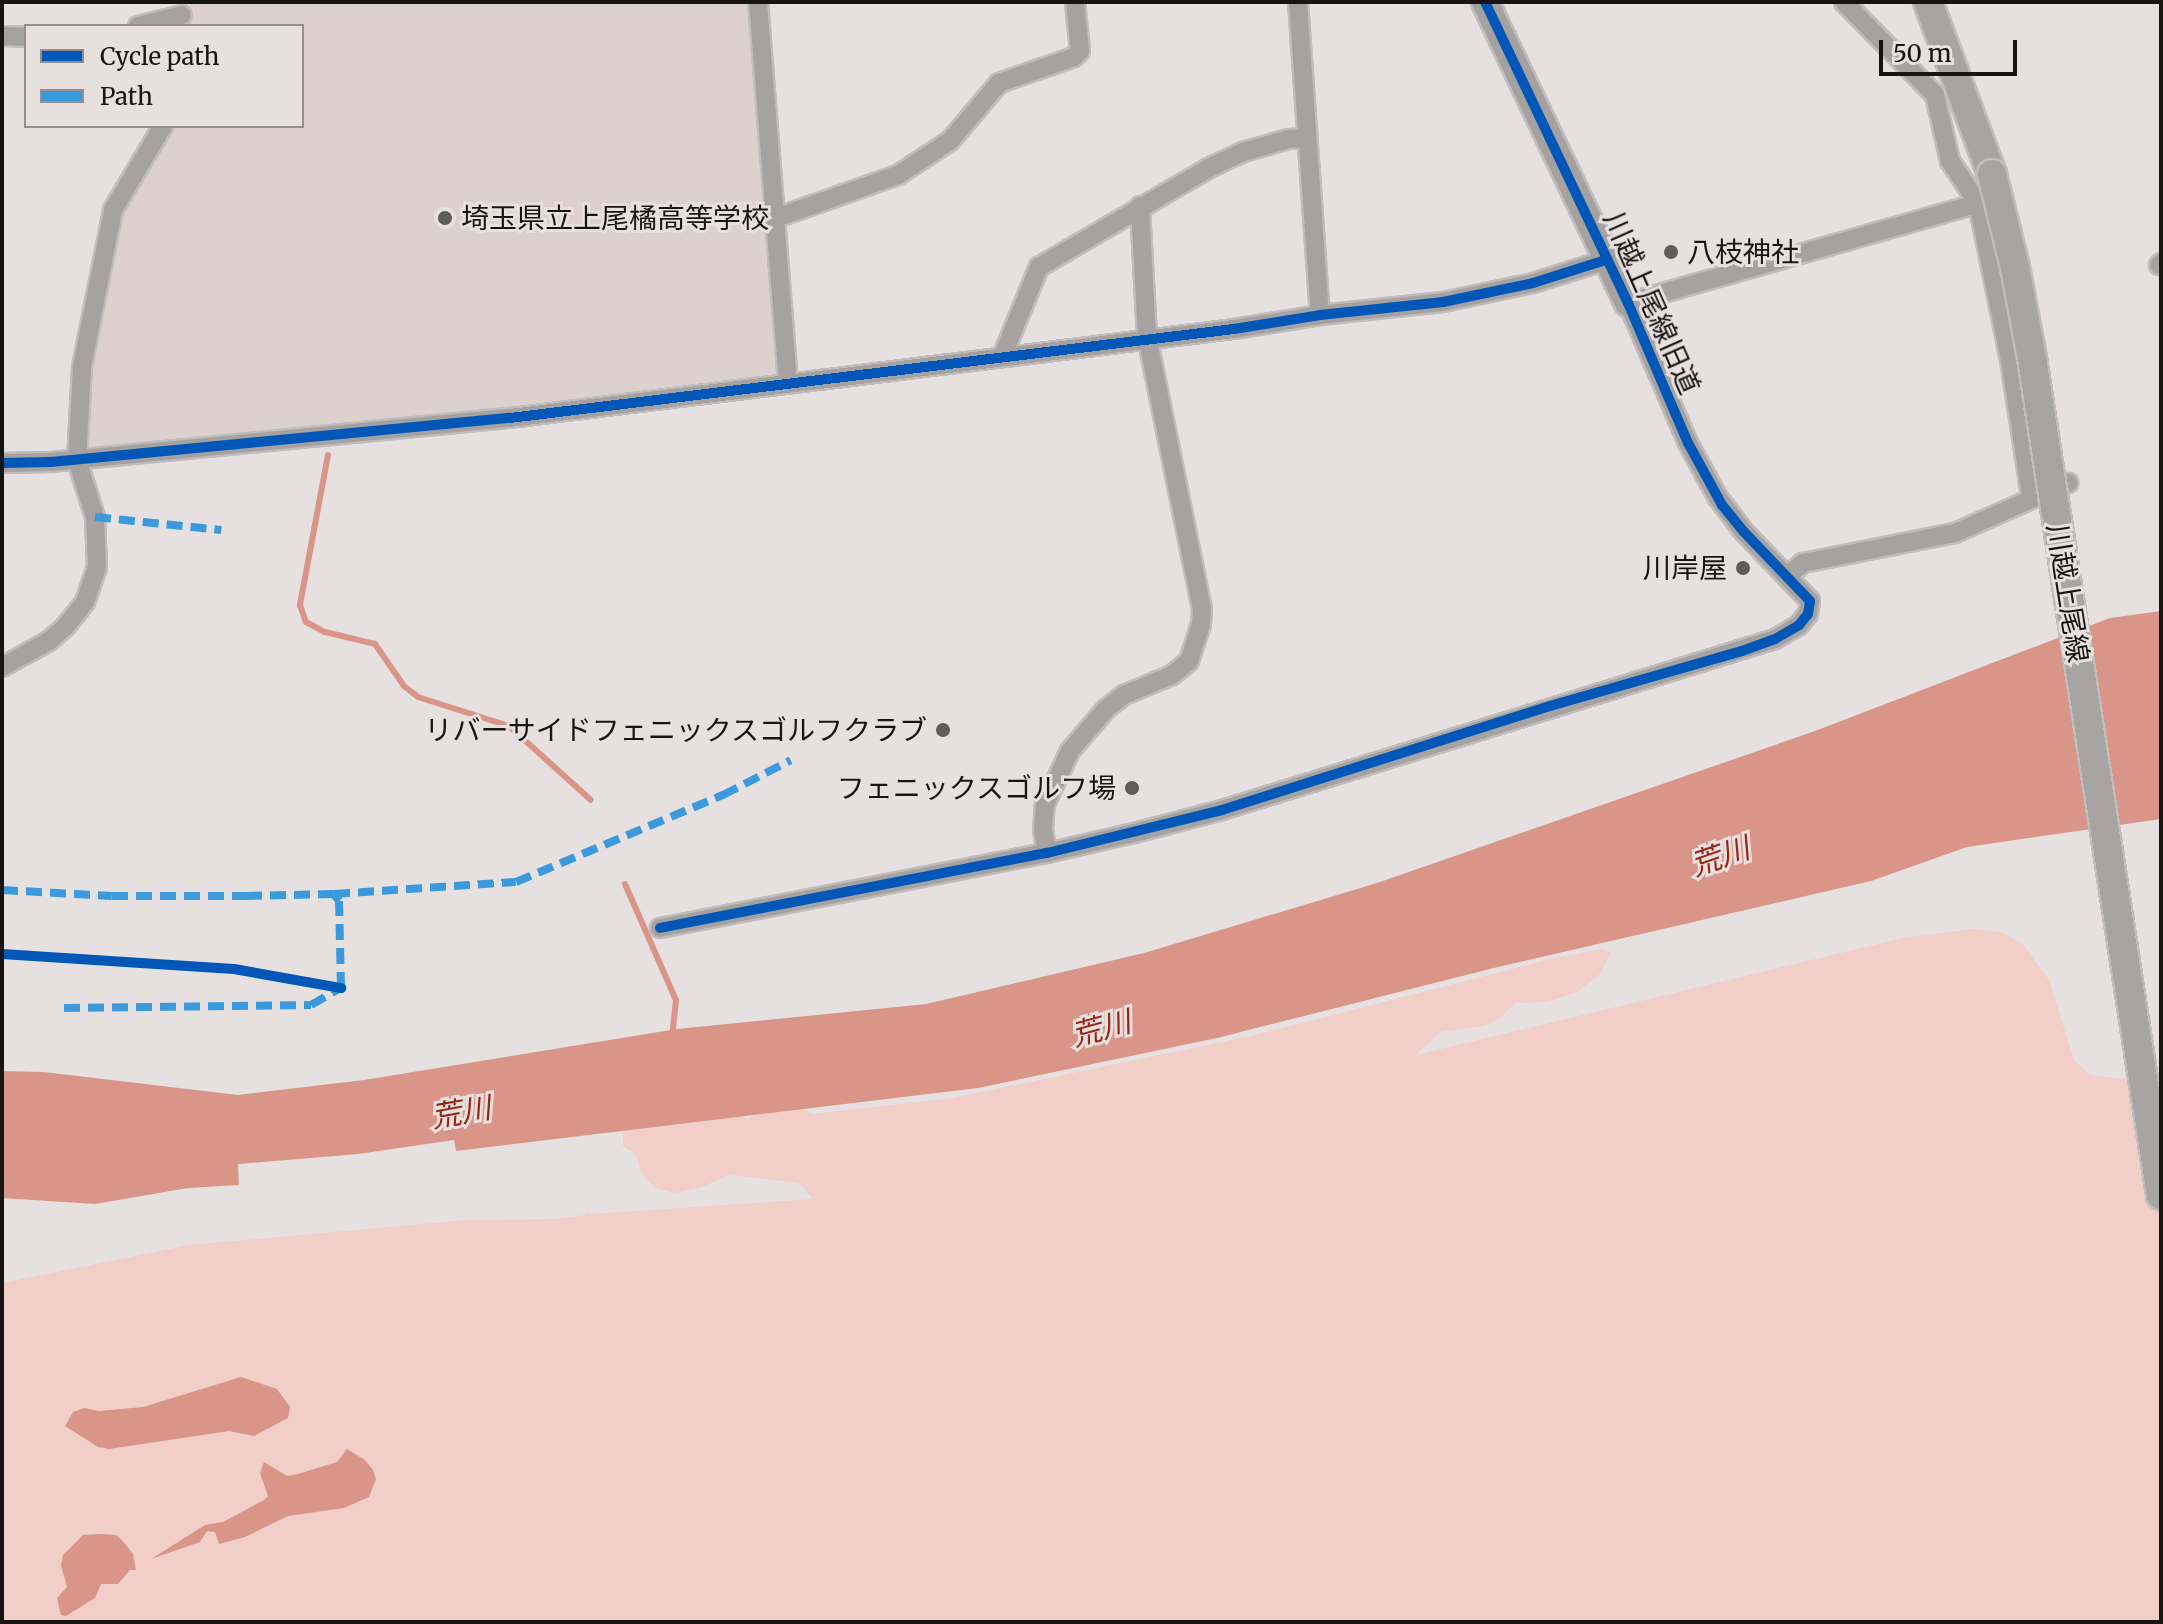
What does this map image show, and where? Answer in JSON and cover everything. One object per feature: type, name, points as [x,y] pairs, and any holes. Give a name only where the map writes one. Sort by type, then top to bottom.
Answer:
[{"type":"main road","name":"川越上尾線","points":[[1928,2],[1992,174],[2015,267],[2032,358],[2161,1195]]},
{"type":"street","points":[[758,2],[788,382]]},
{"type":"street","points":[[773,219],[898,175],[950,141],[999,83],[1074,57],[1080,51],[1075,2]]},
{"type":"street","points":[[1298,2],[1320,315]]},
{"type":"street","name":"川越上尾線旧道","points":[[1047,853],[1222,810],[1550,706],[1742,651],[1775,639],[1799,625],[1808,614],[1810,601],[1744,532],[1718,498],[1688,443],[1628,303],[1485,2]]},
{"type":"street","points":[[1844,2],[1935,95],[1950,161],[1978,203],[2010,360],[2031,496]]},
{"type":"street","points":[[145,24],[182,14]]},
{"type":"street","points":[[2,36],[24,37]]},
{"type":"street","points":[[2,667],[49,641],[85,602],[97,567],[95,517],[77,460],[82,367],[113,210],[162,128]]},
{"type":"street","points":[[1003,355],[1039,267],[1140,206],[1243,152],[1289,139],[1307,138]]},
{"type":"street","points":[[1628,303],[1978,203]]},
{"type":"street","points":[[660,928],[1047,853],[1043,830],[1045,804],[1070,751],[1106,709],[1124,695],[1172,675],[1189,661],[1198,643],[1202,609],[1147,337],[1140,206]]},
{"type":"street","points":[[2,463],[77,460],[510,418],[1147,337],[1234,329],[1320,315],[1443,302],[1533,283],[1606,260]]},
{"type":"street","points":[[1787,576],[1803,563],[1955,533],[2031,496],[2068,483]]},
{"type":"shaded area","name":"埼玉県立上尾橘高等学校","points":[[190,2],[752,2],[780,371],[775,378],[541,407],[94,452],[88,446],[86,422],[104,283],[126,206],[166,128],[304,128],[304,24],[189,24]]},
{"type":"shaded area","points":[[1973,929],[2001,932],[2023,944],[2049,980],[2074,1060],[2090,1075],[2161,1083],[2161,1622],[2,1622],[2,1283],[189,1245],[466,1220],[556,1219],[585,1215],[586,1212],[813,1199],[799,1183],[729,1175],[702,1187],[675,1193],[655,1188],[642,1174],[635,1154],[623,1146],[623,1125],[729,1111],[748,1119],[767,1107],[790,1105],[813,1114],[952,1098],[1251,1036],[1547,960],[1603,949],[1611,953],[1600,974],[1577,992],[1548,1002],[1515,1003],[1500,1018],[1485,1026],[1440,1032],[1416,1055],[1903,938]]},
{"type":"water","name":"荒川","points":[[2161,611],[2161,819],[1967,847],[1871,881],[1494,968],[1217,1038],[978,1088],[456,1151],[454,1140],[358,1154],[238,1164],[239,1185],[188,1188],[95,1204],[2,1198],[2,1071],[44,1072],[238,1095],[364,1080],[677,1029],[926,1004],[1144,953],[1377,883],[1815,731],[2110,618]]},
{"type":"water","points":[[241,1377],[277,1389],[290,1407],[288,1418],[254,1436],[229,1431],[109,1449],[98,1447],[65,1426],[73,1412],[84,1408],[99,1411],[143,1407]]},
{"type":"water","points":[[347,1449],[365,1460],[373,1470],[376,1479],[369,1497],[344,1508],[288,1516],[245,1537],[219,1544],[215,1532],[207,1531],[200,1542],[151,1559],[205,1525],[223,1522],[264,1500],[268,1496],[260,1473],[264,1462],[287,1476],[337,1462]]},
{"type":"water","points":[[83,1535],[116,1535],[122,1540],[133,1554],[136,1570],[130,1570],[118,1584],[101,1584],[95,1598],[66,1616],[61,1615],[57,1598],[67,1587],[61,1565],[63,1555]]},
{"type":"waterway","points":[[328,455],[300,605],[306,622],[325,632],[375,644],[404,686],[418,697],[509,726],[591,800]]},
{"type":"waterway","points":[[625,884],[676,1000],[672,1038]]},
{"type":"marked path","points":[[95,517],[221,530]]},
{"type":"marked path","points":[[2,890],[112,896],[246,896],[334,894],[516,882],[723,795],[791,760]]},
{"type":"marked path","points":[[64,1008],[311,1005],[341,988],[339,901],[334,894]]},
{"type":"cycle path","points":[[660,928],[1047,853],[1222,810],[1550,706],[1742,651],[1775,639],[1799,625],[1808,614],[1810,601],[1722,505],[1688,443],[1628,303],[1485,2]]},
{"type":"cycle path","points":[[2,463],[51,462],[510,418],[1234,329],[1320,315],[1443,302],[1533,283],[1606,260]]},
{"type":"cycle path","points":[[2,954],[234,969],[341,988]]},
{"type":"place","name":"埼玉県立上尾橘高等学校","points":[[445,218]]},
{"type":"place","name":"八枝神社","points":[[1671,252]]},
{"type":"place","name":"川岸屋","points":[[1743,568]]},
{"type":"place","name":"リバーサイドフェニックスゴルフクラブ","points":[[943,730]]},
{"type":"place","name":"フェニックスゴルフ場","points":[[1132,788]]}]
